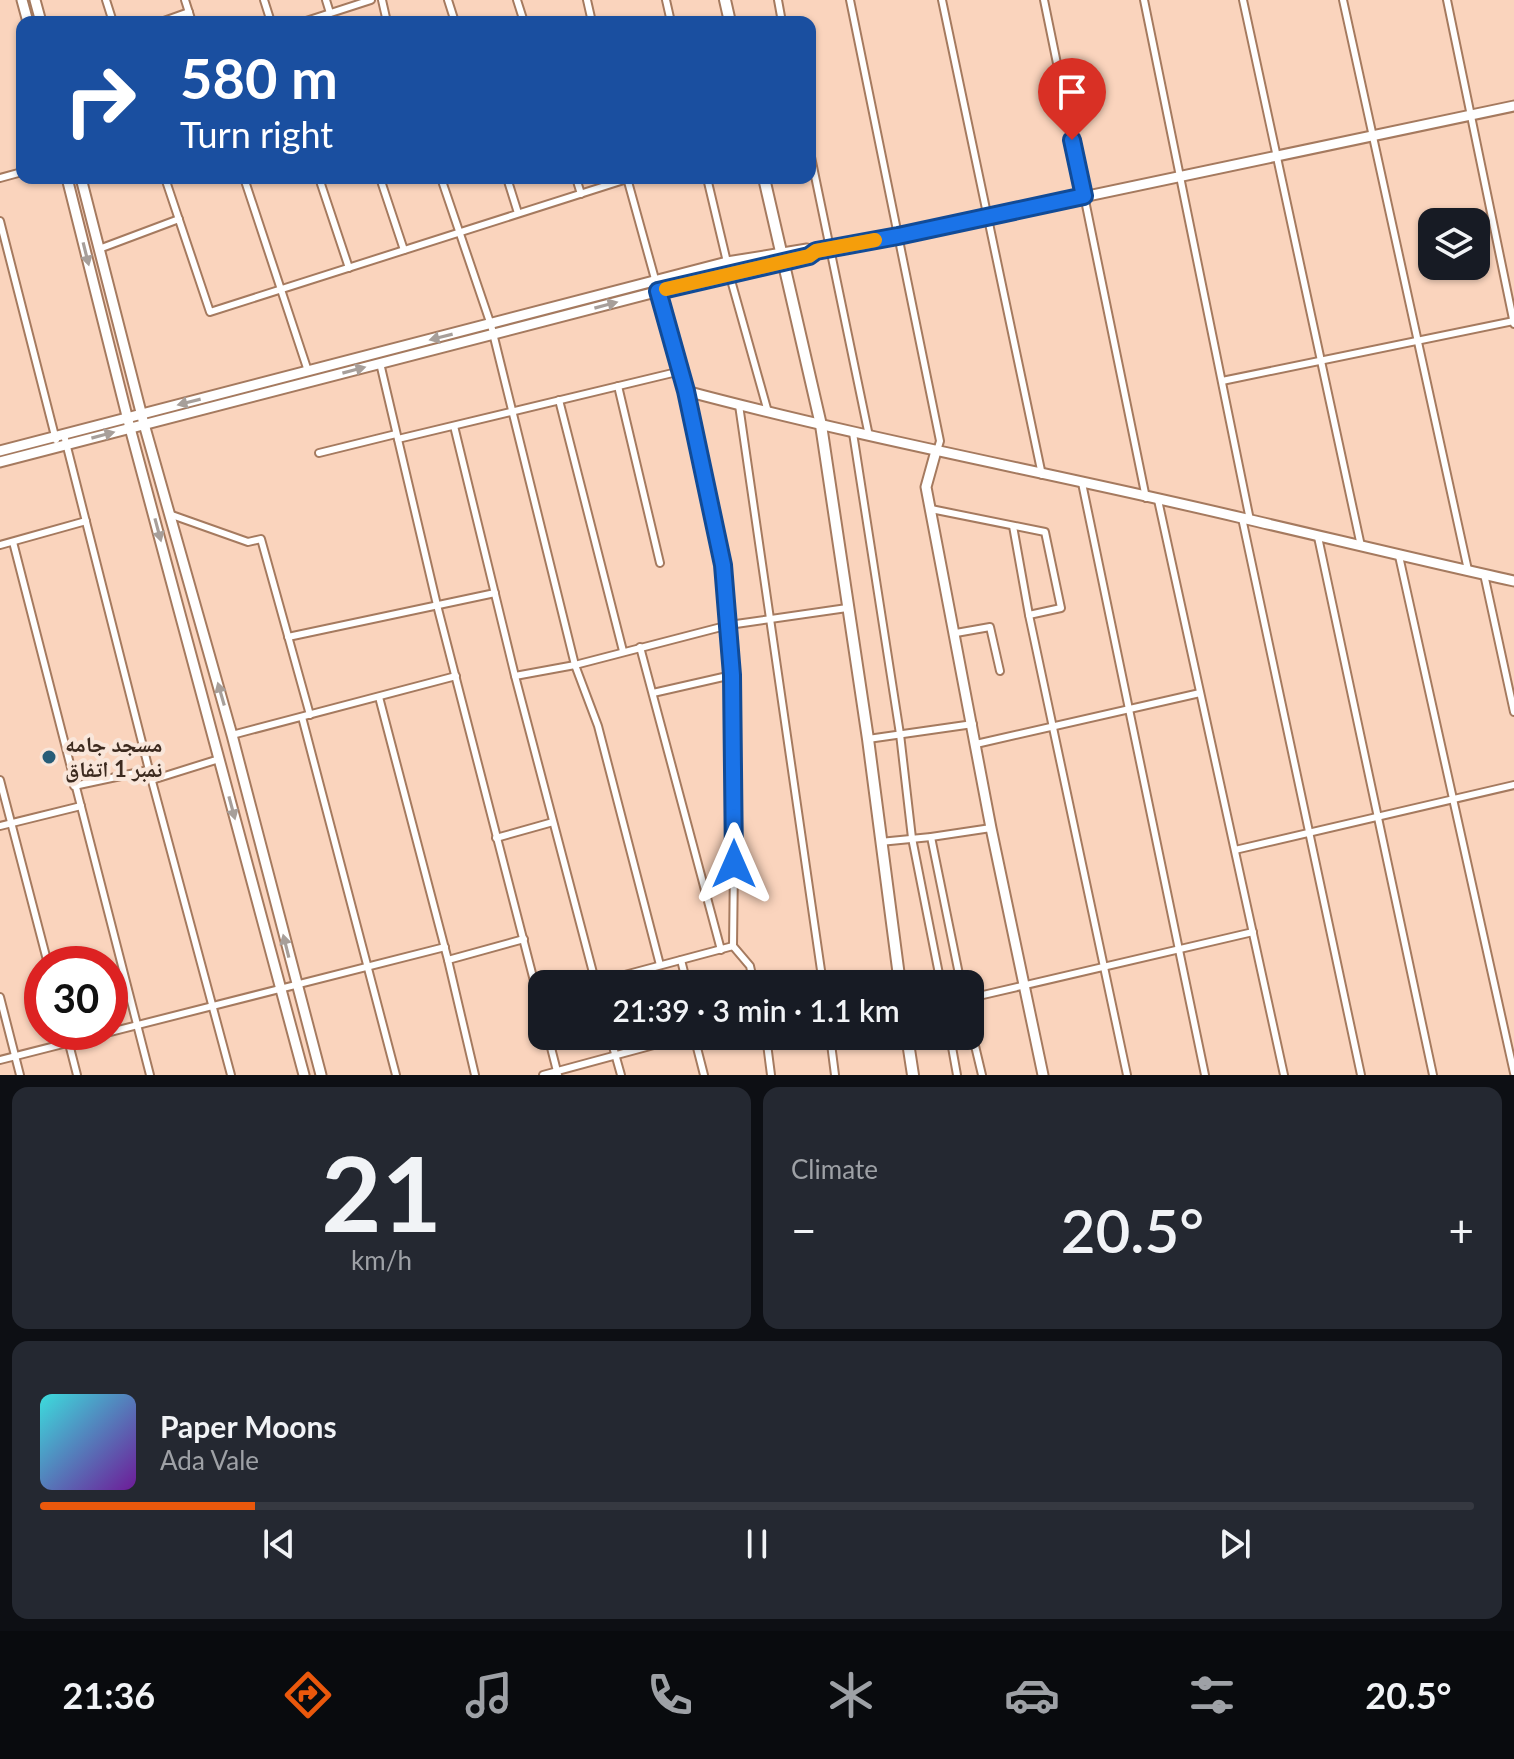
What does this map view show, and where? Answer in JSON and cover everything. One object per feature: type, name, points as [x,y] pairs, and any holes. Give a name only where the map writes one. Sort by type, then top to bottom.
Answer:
[{"type":"main road","points":[[142,419],[380,363],[728,267],[781,258],[807,249],[816,251],[898,236],[1514,106]]},
{"type":"main road","points":[[69,184],[129,423],[304,1075]]},
{"type":"main road","points":[[83,184],[142,419],[232,735],[321,1075]]},
{"type":"main road","points":[[765,184],[821,425],[868,739],[898,970]]},
{"type":"main road","points":[[0,462],[61,441],[308,371],[493,330]]},
{"type":"main road","points":[[686,391],[853,433],[1514,581]]},
{"type":"main road","points":[[0,451],[61,441]]},
{"type":"main road","points":[[936,451],[926,487],[991,828],[1043,1075]]},
{"type":"main road","points":[[909,1050],[913,1075]]},
{"type":"street","points":[[185,0],[190,16]]},
{"type":"street","points":[[331,16],[371,0]]},
{"type":"street","points":[[850,0],[940,441],[936,451]]},
{"type":"street","points":[[942,0],[1042,475]]},
{"type":"street","points":[[1044,0],[1146,498]]},
{"type":"street","points":[[1144,0],[1222,381],[1308,833],[1361,1075]]},
{"type":"street","points":[[1243,0],[1361,546]]},
{"type":"street","points":[[1343,0],[1468,570]]},
{"type":"street","points":[[1222,381],[1514,322],[1447,0]]},
{"type":"street","points":[[178,16],[189,12]]},
{"type":"street","points":[[816,179],[869,436]]},
{"type":"street","points":[[167,184],[210,312],[610,184]]},
{"type":"street","points":[[246,184],[308,371]]},
{"type":"street","points":[[321,184],[349,268]]},
{"type":"street","points":[[382,184],[404,250]]},
{"type":"street","points":[[443,184],[493,330],[575,665],[598,726],[660,965]]},
{"type":"street","points":[[509,184],[518,213]]},
{"type":"street","points":[[578,184],[581,194]]},
{"type":"street","points":[[629,184],[686,391],[723,565],[732,675],[735,782],[733,946],[751,970]]},
{"type":"street","points":[[708,184],[768,412]]},
{"type":"street","points":[[99,249],[179,219]]},
{"type":"street","points":[[0,221],[86,521],[231,1075]]},
{"type":"street","points":[[380,363],[437,605],[532,970]]},
{"type":"street","points":[[319,453],[454,426],[681,371]]},
{"type":"street","points":[[618,386],[660,563]]},
{"type":"street","points":[[559,400],[623,651]]},
{"type":"street","points":[[739,405],[821,970]]},
{"type":"street","points":[[454,426],[590,970]]},
{"type":"street","points":[[853,433],[900,734],[912,838],[938,970]]},
{"type":"street","points":[[1082,483],[1205,1075]]},
{"type":"street","points":[[1158,500],[1284,1075]]},
{"type":"street","points":[[931,509],[1045,532],[1061,608],[1029,615]]},
{"type":"street","points":[[169,514],[248,542],[261,539],[396,1075]]},
{"type":"street","points":[[0,545],[86,521]]},
{"type":"street","points":[[1013,526],[1029,615],[1127,1075]]},
{"type":"street","points":[[1318,537],[1433,1075]]},
{"type":"street","points":[[13,542],[150,1075]]},
{"type":"street","points":[[1399,556],[1514,1073]]},
{"type":"street","points":[[1484,574],[1514,712]]},
{"type":"street","points":[[288,637],[495,593]]},
{"type":"street","points":[[515,676],[575,665],[729,625],[847,608]]},
{"type":"street","points":[[956,633],[990,627],[1000,671]]},
{"type":"street","points":[[640,647],[721,950]]},
{"type":"street","points":[[653,693],[732,675]]},
{"type":"street","points":[[232,735],[456,676]]},
{"type":"street","points":[[976,744],[1200,693]]},
{"type":"street","points":[[379,697],[445,947],[475,1075]]},
{"type":"street","points":[[868,739],[973,724]]},
{"type":"street","points":[[152,780],[219,759]]},
{"type":"street","points":[[74,786],[149,770]]},
{"type":"street","points":[[0,780],[43,946]]},
{"type":"street","points":[[1235,850],[1514,785]]},
{"type":"street","points":[[0,826],[81,806]]},
{"type":"street","points":[[496,838],[553,822]]},
{"type":"street","points":[[880,842],[991,828]]},
{"type":"street","points":[[931,837],[958,970]]},
{"type":"street","points":[[984,994],[1253,932]]},
{"type":"street","points":[[448,960],[524,939]]},
{"type":"street","points":[[643,970],[733,946]]},
{"type":"street","points":[[128,1027],[445,947]]},
{"type":"street","points":[[681,960],[684,970]]},
{"type":"street","points":[[0,997],[20,1075]]},
{"type":"street","points":[[0,1060],[39,1050]]},
{"type":"street","points":[[70,1050],[77,1075]]},
{"type":"street","points":[[552,1050],[558,1073]]},
{"type":"street","points":[[614,1050],[621,1075]]},
{"type":"street","points":[[543,1075],[634,1050]]},
{"type":"street","points":[[698,1050],[704,1075]]},
{"type":"street","points":[[768,1050],[771,1075]]},
{"type":"street","points":[[832,1050],[835,1075]]},
{"type":"street","points":[[953,1050],[957,1075]]},
{"type":"street","points":[[976,1050],[982,1075]]},
{"type":"slow traffic","points":[[666,289],[809,256],[816,251],[875,240]]},
{"type":"place","name":"مسجد جامه نمبر 1 اتفاق","points":[[49,757]]},
{"type":"route","points":[[734,864],[732,675],[723,565],[686,391],[658,291],[809,256],[816,251],[1084,196],[1072,140]]}]
